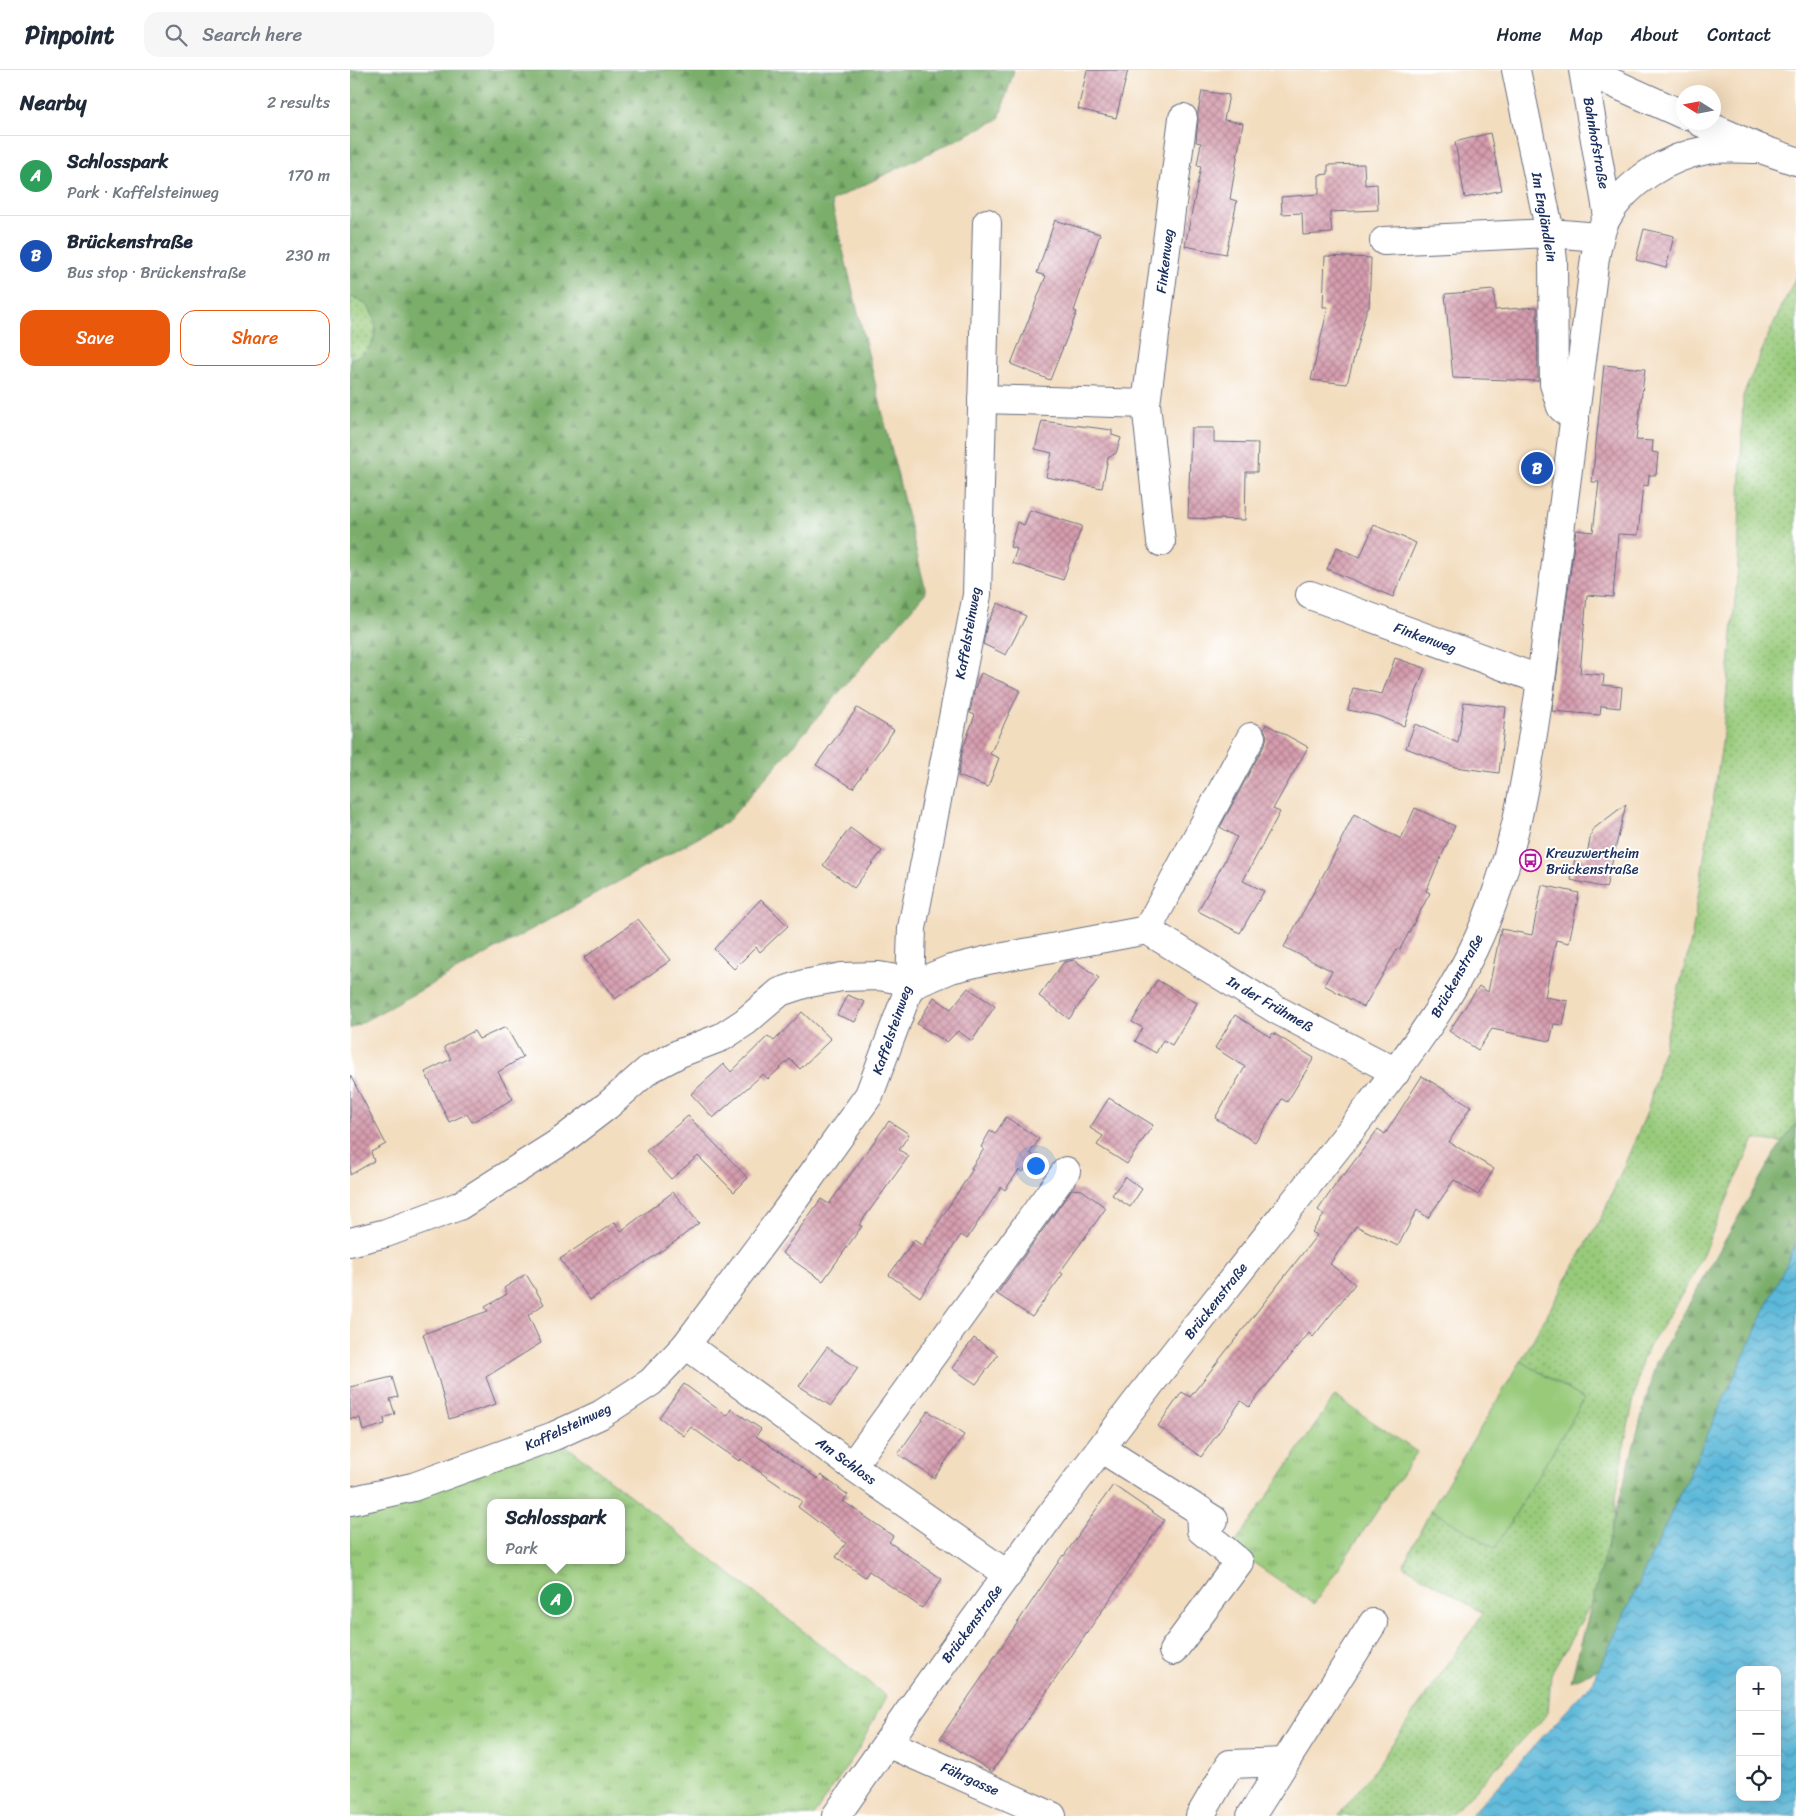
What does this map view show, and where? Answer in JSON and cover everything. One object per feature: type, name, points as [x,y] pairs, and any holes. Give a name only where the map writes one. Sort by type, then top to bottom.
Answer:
[{"type":"street","name":"Im Engländlein","points":[[1516,70],[1550,233],[1553,261],[1554,384],[1561,408],[1575,419]]},
{"type":"street","name":"Bahnhofstraße","points":[[1584,70],[1676,111]]},
{"type":"street","name":"Bahnhofstraße","points":[[1584,70],[1604,226]]},
{"type":"street","name":"Finkenweg","points":[[1161,542],[1146,404],[1183,118]]},
{"type":"street","points":[[1719,130],[1779,155]]},
{"type":"street","points":[[1384,241],[1550,233],[1604,226],[1635,183],[1667,163],[1689,154],[1709,150],[1779,155]]},
{"type":"street","name":"Kaffelsteinweg","points":[[350,1501],[413,1487],[554,1436],[600,1415],[651,1382],[686,1345],[869,1096],[910,986],[912,928],[977,595],[987,223]]},
{"type":"street","name":"Brückenstraße","points":[[836,1816],[1008,1575],[1102,1449],[1191,1332],[1396,1072],[1453,988],[1490,912],[1509,852],[1532,744],[1575,419],[1604,226]]},
{"type":"street","points":[[982,399],[1146,404]]},
{"type":"street","name":"Finkenweg","points":[[1310,595],[1541,680]]},
{"type":"street","points":[[350,1242],[386,1233],[459,1206],[560,1142],[607,1106],[648,1070],[680,1053],[722,1037],[745,1022],[780,992],[804,984],[842,977],[879,976],[896,979],[910,986],[951,969],[988,960],[1147,930],[1250,737]]},
{"type":"street","name":"In der Frühmeß","points":[[1147,930],[1278,1010],[1396,1072]]},
{"type":"street","points":[[852,1466],[1066,1171]]},
{"type":"street","name":"Am Schloss","points":[[686,1345],[852,1466],[1008,1575]]},
{"type":"street","points":[[1102,1449],[1210,1517],[1201,1530],[1238,1562],[1173,1651]]},
{"type":"street","points":[[1251,1816],[1373,1623]]},
{"type":"street","name":"Fährgasse","points":[[887,1743],[1052,1816]]},
{"type":"street","points":[[1200,1816],[1230,1764],[1285,1762]]},
{"type":"green space","points":[[350,70],[1014,70],[999,119],[831,201],[926,592],[727,822],[350,1029],[350,359],[364,353],[373,342],[375,320],[364,303],[350,296]]},
{"type":"green space","points":[[1796,277],[1796,1135],[1786,1143],[1754,1139],[1692,1278],[1643,1357],[1626,1436],[1615,1504],[1614,1544],[1598,1592],[1551,1674],[1548,1713],[1457,1809],[1446,1816],[1338,1816],[1372,1773],[1483,1613],[1403,1565],[1431,1510],[1495,1548],[1584,1399],[1521,1361],[1604,1212],[1647,1112],[1691,941],[1722,744],[1738,566],[1743,396],[1771,329]]},
{"type":"green space","points":[[350,296],[368,307],[375,320],[376,328],[373,342],[369,348],[358,357],[350,359]]},
{"type":"green space","points":[[1796,1123],[1796,1269],[1618,1661],[1571,1681],[1656,1362],[1774,1154]]},
{"type":"green space","points":[[1521,1361],[1584,1399],[1495,1548],[1431,1510]]},
{"type":"green space","points":[[1335,1396],[1417,1452],[1314,1604],[1232,1548]]},
{"type":"green space","points":[[554,1436],[886,1696],[858,1750],[813,1816],[350,1816],[350,1501]]},
{"type":"water","points":[[1796,1243],[1796,1816],[1470,1816],[1593,1682]]},
{"type":"building","points":[[1087,70],[1128,70],[1116,118],[1078,109]]},
{"type":"building","points":[[1202,91],[1229,95],[1224,120],[1243,123],[1230,199],[1237,201],[1226,254],[1185,246],[1201,166],[1197,165],[1201,143],[1196,142],[1198,112]]},
{"type":"building","points":[[1490,133],[1502,190],[1465,198],[1455,142]]},
{"type":"building","points":[[1364,164],[1365,185],[1377,184],[1378,210],[1330,212],[1332,233],[1303,235],[1302,213],[1282,214],[1281,197],[1319,194],[1319,175],[1328,174],[1328,165]]},
{"type":"building","points":[[1055,220],[1100,234],[1074,311],[1077,312],[1050,380],[1011,364],[1046,276],[1037,273]]},
{"type":"building","points":[[1644,229],[1674,236],[1666,268],[1636,260]]},
{"type":"building","points":[[1325,256],[1371,258],[1369,308],[1367,308],[1347,384],[1311,380],[1328,307],[1323,307]]},
{"type":"building","points":[[1494,290],[1495,310],[1537,307],[1538,381],[1453,378],[1445,294]]},
{"type":"building","points":[[1604,365],[1645,369],[1636,440],[1653,441],[1652,452],[1658,453],[1656,475],[1649,475],[1648,486],[1643,485],[1638,535],[1618,534],[1613,597],[1587,595],[1580,673],[1604,675],[1603,685],[1622,687],[1620,708],[1601,706],[1600,715],[1552,711],[1576,530],[1593,532],[1599,482],[1592,482]]},
{"type":"building","points":[[1042,421],[1112,430],[1112,435],[1121,438],[1116,453],[1108,458],[1102,488],[1046,477],[1052,453],[1035,449]]},
{"type":"building","points":[[1191,428],[1214,428],[1214,442],[1258,443],[1257,472],[1246,472],[1245,520],[1188,518]]},
{"type":"building","points":[[1030,510],[1082,526],[1063,580],[1012,563],[1017,549],[1010,547],[1017,522],[1024,525]]},
{"type":"building","points":[[1374,525],[1416,543],[1393,597],[1327,569],[1337,547],[1360,557]]},
{"type":"building","points":[[998,603],[1026,616],[1006,655],[983,644],[987,624]]},
{"type":"building","points":[[1395,658],[1425,668],[1404,726],[1379,716],[1348,710],[1353,688],[1382,694]]},
{"type":"building","points":[[981,673],[1020,690],[990,754],[999,758],[988,787],[958,776],[963,748],[975,715],[970,713],[975,688]]},
{"type":"building","points":[[1464,702],[1506,707],[1499,773],[1455,767],[1406,748],[1415,724],[1458,743]]},
{"type":"building","points":[[857,708],[894,730],[853,788],[816,765]]},
{"type":"building","points":[[1266,724],[1308,747],[1273,809],[1280,812],[1243,881],[1264,891],[1240,933],[1198,911],[1237,837],[1220,827],[1265,744],[1267,736],[1264,729]]},
{"type":"building","points":[[1626,804],[1606,888],[1571,880],[1575,857],[1586,859],[1592,830]]},
{"type":"building","points":[[1415,808],[1455,826],[1426,891],[1430,893],[1400,949],[1398,948],[1364,1007],[1324,985],[1332,971],[1284,947],[1341,842],[1354,814],[1401,839]]},
{"type":"building","points":[[850,828],[882,851],[854,888],[823,865]]},
{"type":"building","points":[[1542,885],[1579,893],[1569,943],[1556,940],[1545,997],[1568,1001],[1563,1025],[1554,1024],[1550,1041],[1492,1029],[1478,1050],[1449,1031],[1479,986],[1488,992],[1501,929],[1532,935]]},
{"type":"building","points":[[761,899],[788,926],[760,952],[756,947],[734,969],[714,949]]},
{"type":"building","points":[[638,919],[671,960],[615,999],[584,958]]},
{"type":"building","points":[[1074,960],[1099,978],[1069,1019],[1039,996],[1064,962]]},
{"type":"building","points":[[1157,980],[1197,1003],[1172,1045],[1163,1040],[1156,1053],[1135,1041],[1143,1028],[1132,1022]]},
{"type":"building","points":[[968,988],[995,1006],[972,1041],[958,1031],[947,1042],[917,1024],[934,997],[951,1009]]},
{"type":"building","points":[[847,995],[865,1002],[855,1022],[837,1015]]},
{"type":"building","points":[[802,1012],[831,1039],[800,1069],[790,1059],[768,1079],[763,1074],[713,1118],[691,1094],[724,1064],[731,1072],[768,1036],[774,1041]]},
{"type":"building","points":[[1235,1015],[1270,1037],[1273,1033],[1314,1058],[1287,1102],[1282,1099],[1255,1142],[1215,1118],[1245,1067],[1215,1048]]},
{"type":"building","points":[[506,1027],[523,1057],[498,1072],[513,1099],[472,1122],[467,1114],[449,1122],[425,1072],[451,1059],[444,1047],[474,1031],[479,1039]]},
{"type":"building","points":[[350,1075],[386,1144],[371,1152],[374,1161],[350,1175]]},
{"type":"building","points":[[1422,1076],[1471,1106],[1449,1142],[1494,1169],[1478,1195],[1454,1180],[1428,1218],[1417,1210],[1398,1246],[1356,1226],[1330,1264],[1355,1284],[1313,1337],[1309,1333],[1249,1407],[1241,1401],[1201,1457],[1158,1426],[1182,1392],[1190,1397],[1317,1235],[1312,1232],[1324,1215],[1318,1210],[1378,1129],[1385,1134]]},
{"type":"building","points":[[1109,1098],[1153,1125],[1127,1164],[1097,1145],[1103,1136],[1090,1128]]},
{"type":"building","points":[[688,1116],[748,1178],[734,1192],[698,1156],[671,1179],[646,1151]]},
{"type":"building","points":[[1006,1117],[1039,1139],[1030,1153],[1034,1156],[1023,1172],[1019,1170],[1005,1190],[1001,1187],[967,1239],[961,1235],[920,1297],[889,1275],[914,1240],[923,1246],[973,1169],[971,1168],[984,1149],[981,1147],[990,1131],[995,1134]]},
{"type":"building","points":[[889,1121],[909,1134],[899,1150],[909,1156],[859,1225],[862,1226],[823,1281],[782,1253],[821,1199],[829,1204]]},
{"type":"building","points":[[1125,1177],[1142,1189],[1130,1207],[1112,1195]]},
{"type":"building","points":[[1072,1189],[1082,1190],[1106,1208],[1060,1272],[1063,1274],[1032,1317],[997,1294]]},
{"type":"building","points":[[673,1192],[699,1223],[590,1300],[560,1259],[615,1222],[621,1231]]},
{"type":"building","points":[[526,1274],[544,1304],[528,1315],[541,1343],[486,1377],[496,1404],[449,1419],[439,1381],[423,1334],[488,1311],[485,1307],[507,1294],[504,1288]]},
{"type":"building","points":[[974,1338],[998,1355],[976,1384],[952,1368]]},
{"type":"building","points":[[827,1347],[858,1368],[831,1406],[799,1386]]},
{"type":"building","points":[[392,1377],[398,1397],[390,1399],[395,1414],[384,1418],[385,1424],[363,1431],[360,1418],[350,1419],[350,1387]]},
{"type":"building","points":[[684,1384],[727,1416],[731,1409],[761,1429],[756,1436],[818,1479],[821,1475],[848,1495],[843,1501],[893,1536],[889,1542],[942,1579],[922,1608],[869,1571],[865,1577],[836,1557],[846,1543],[798,1507],[802,1501],[741,1459],[739,1461],[691,1427],[684,1436],[659,1417]]},
{"type":"building","points":[[928,1411],[964,1435],[934,1478],[898,1454]]},
{"type":"building","points":[[1113,1485],[1164,1520],[992,1772],[940,1738],[1063,1555]]},
{"type":"place","name":"Brückenstraße","points":[[1537,468]]},
{"type":"place","name":"Kreuzwertheim Brückenstraße","points":[[1530,861]]},
{"type":"place","name":"Schlosspark","points":[[556,1599]]}]
